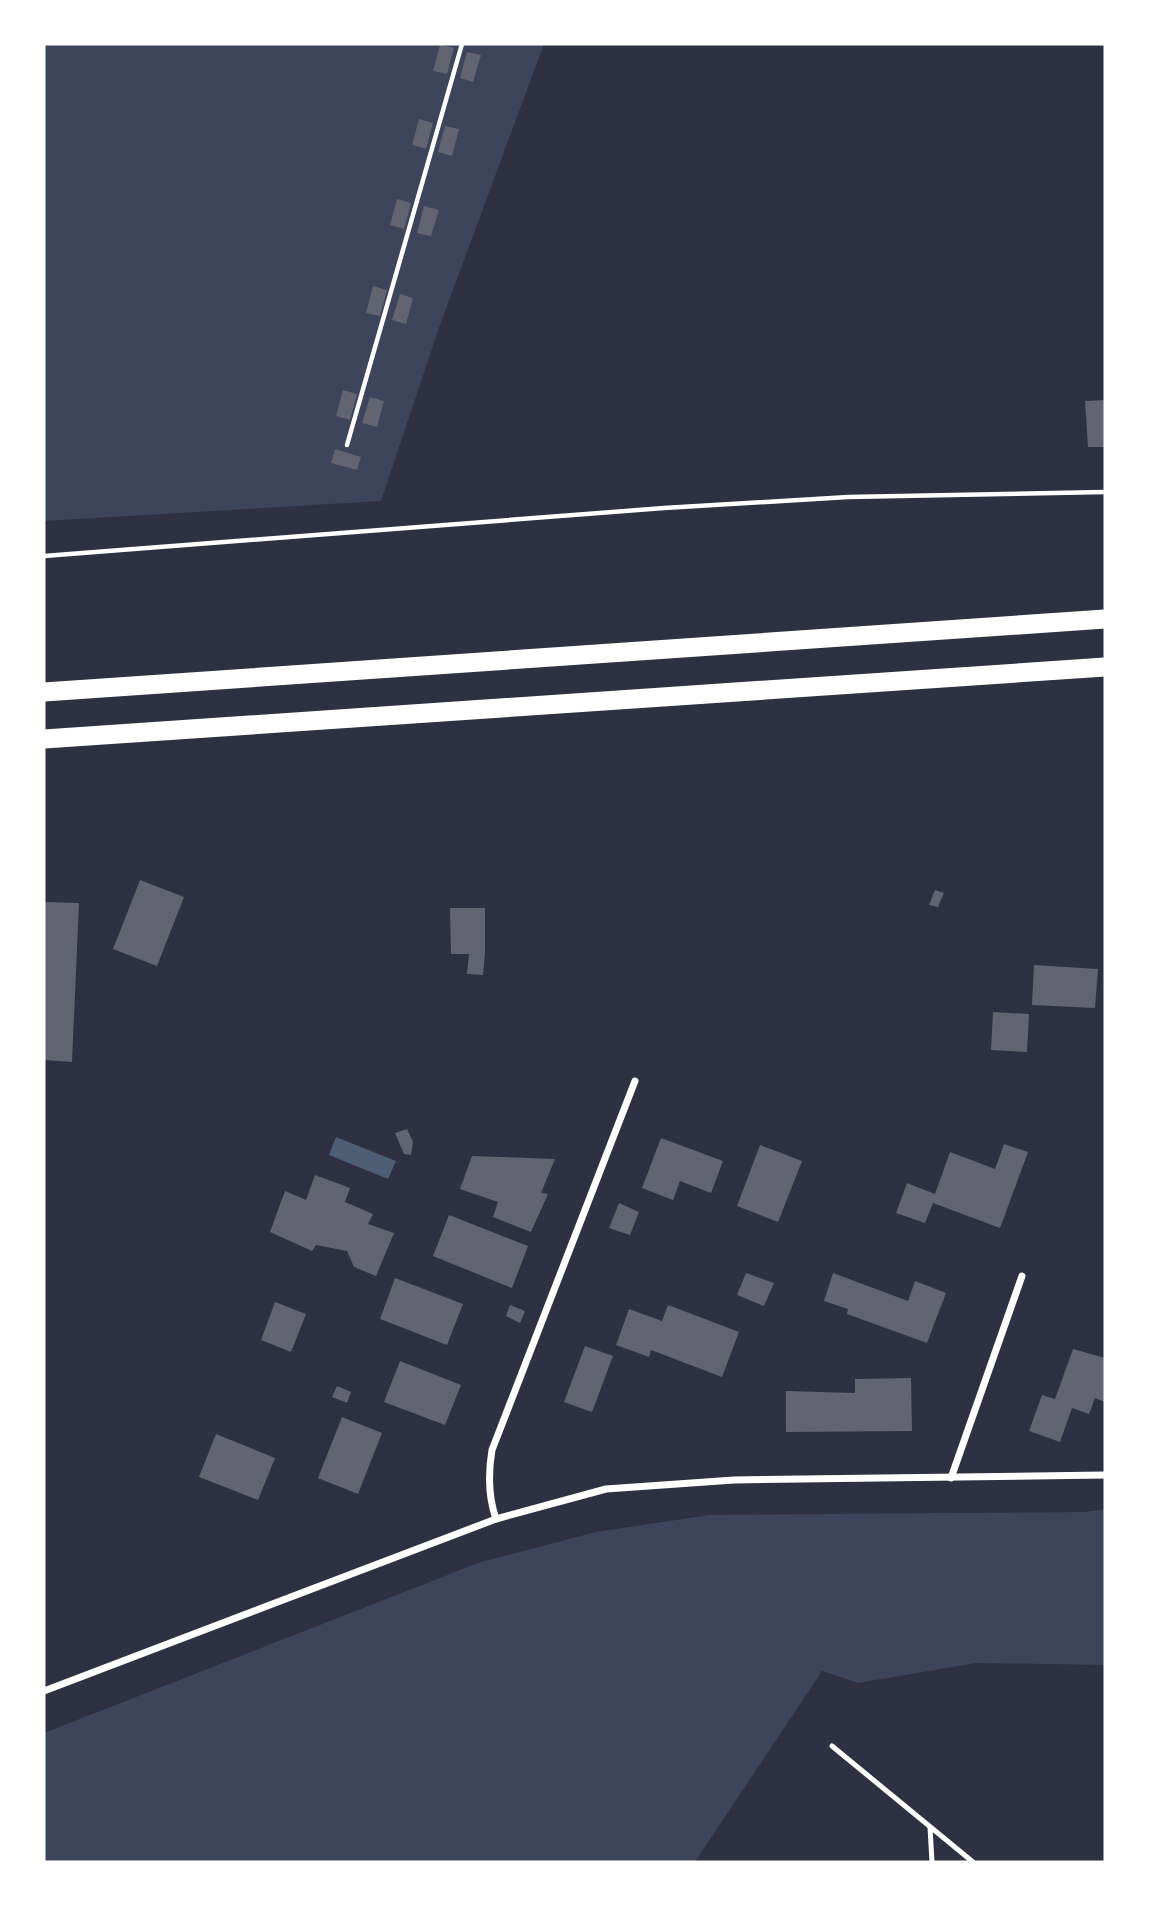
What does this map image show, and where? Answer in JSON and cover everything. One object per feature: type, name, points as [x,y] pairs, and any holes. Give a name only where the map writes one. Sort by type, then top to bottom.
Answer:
[{"type":"highway","points":[[44,692],[1105,619]]},
{"type":"highway","points":[[44,739],[1105,667]]},
{"type":"street","points":[[496,1519],[489,1496],[492,1450],[635,1082]]},
{"type":"street","points":[[951,1478],[1022,1276]]},
{"type":"street","points":[[44,1691],[496,1519],[606,1489],[734,1480],[1105,1475]]},
{"type":"lane","points":[[832,1746],[973,1862]]},
{"type":"lane","points":[[930,1827],[932,1862]]},
{"type":"path","points":[[347,445],[462,44]]},
{"type":"path","points":[[44,556],[677,507],[848,497],[1105,492]]},
{"type":"shaded area","points":[[44,44],[544,44],[440,325],[381,501],[44,521]]},
{"type":"shaded area","points":[[336,1137],[396,1161],[388,1179],[329,1155]]},
{"type":"shaded area","points":[[1105,1509],[1105,1665],[976,1663],[858,1683],[822,1671],[695,1862],[44,1862],[44,1733],[478,1563],[596,1532],[709,1515],[1085,1512]]},
{"type":"building","points":[[440,45],[454,48],[447,74],[433,71]]},
{"type":"building","points":[[467,52],[481,55],[473,82],[460,78]]},
{"type":"building","points":[[419,119],[433,123],[426,149],[412,145]]},
{"type":"building","points":[[445,126],[459,129],[452,156],[438,152]]},
{"type":"building","points":[[397,199],[411,203],[404,229],[390,225]]},
{"type":"building","points":[[424,206],[439,210],[431,236],[417,233]]},
{"type":"building","points":[[373,286],[387,290],[380,316],[366,313]]},
{"type":"building","points":[[400,294],[413,298],[406,324],[392,320]]},
{"type":"building","points":[[343,390],[357,394],[350,420],[336,416]]},
{"type":"building","points":[[370,397],[384,401],[377,427],[362,423]]},
{"type":"building","points":[[1105,400],[1105,447],[1088,447],[1085,401]]},
{"type":"building","points":[[335,449],[361,457],[357,470],[331,463]]},
{"type":"building","points":[[140,880],[184,897],[157,966],[113,949]]},
{"type":"building","points":[[935,890],[944,893],[938,907],[929,905]]},
{"type":"building","points":[[44,902],[79,903],[72,1062],[44,1060]]},
{"type":"building","points":[[450,908],[485,908],[483,975],[467,974],[469,954],[451,954]]},
{"type":"building","points":[[1034,965],[1098,969],[1095,1008],[1032,1005]]},
{"type":"building","points":[[993,1012],[1029,1014],[1027,1052],[991,1050]]},
{"type":"building","points":[[407,1129],[413,1142],[411,1155],[404,1154],[395,1133]]},
{"type":"building","points":[[661,1138],[723,1161],[711,1193],[680,1181],[673,1200],[642,1188]]},
{"type":"building","points":[[1004,1144],[1028,1152],[1000,1228],[933,1203],[925,1223],[896,1213],[907,1183],[935,1194],[950,1152],[995,1169]]},
{"type":"building","points":[[760,1145],[802,1161],[778,1222],[737,1206]]},
{"type":"building","points":[[472,1156],[555,1159],[541,1193],[548,1194],[531,1232],[493,1217],[498,1202],[460,1189]]},
{"type":"building","points":[[315,1175],[350,1188],[345,1202],[373,1214],[368,1224],[394,1233],[376,1276],[354,1267],[347,1251],[316,1245],[312,1251],[270,1232],[285,1191],[306,1200]]},
{"type":"building","points":[[619,1203],[639,1212],[630,1235],[609,1228]]},
{"type":"building","points":[[449,1215],[528,1246],[512,1288],[433,1256]]},
{"type":"building","points":[[746,1273],[774,1283],[764,1306],[737,1295]]},
{"type":"building","points":[[833,1273],[908,1301],[915,1281],[946,1293],[927,1343],[847,1314],[848,1309],[824,1301]]},
{"type":"building","points":[[395,1278],[463,1304],[447,1345],[380,1319]]},
{"type":"building","points":[[275,1302],[306,1314],[291,1352],[261,1340]]},
{"type":"building","points":[[510,1305],[525,1311],[520,1323],[506,1316]]},
{"type":"building","points":[[668,1305],[739,1332],[722,1377],[651,1350],[649,1357],[616,1345],[629,1309],[662,1321]]},
{"type":"building","points":[[585,1346],[613,1356],[592,1412],[564,1402]]},
{"type":"building","points":[[1073,1349],[1105,1358],[1105,1402],[1095,1398],[1089,1414],[1072,1408],[1060,1442],[1029,1431],[1042,1395],[1055,1399]]},
{"type":"building","points":[[400,1361],[461,1385],[445,1425],[384,1402]]},
{"type":"building","points":[[911,1378],[912,1431],[786,1432],[786,1391],[855,1393],[855,1379]]},
{"type":"building","points":[[337,1386],[351,1392],[347,1403],[332,1397]]},
{"type":"building","points":[[342,1417],[382,1433],[358,1494],[318,1478]]},
{"type":"building","points":[[216,1434],[275,1458],[258,1500],[199,1477]]}]
